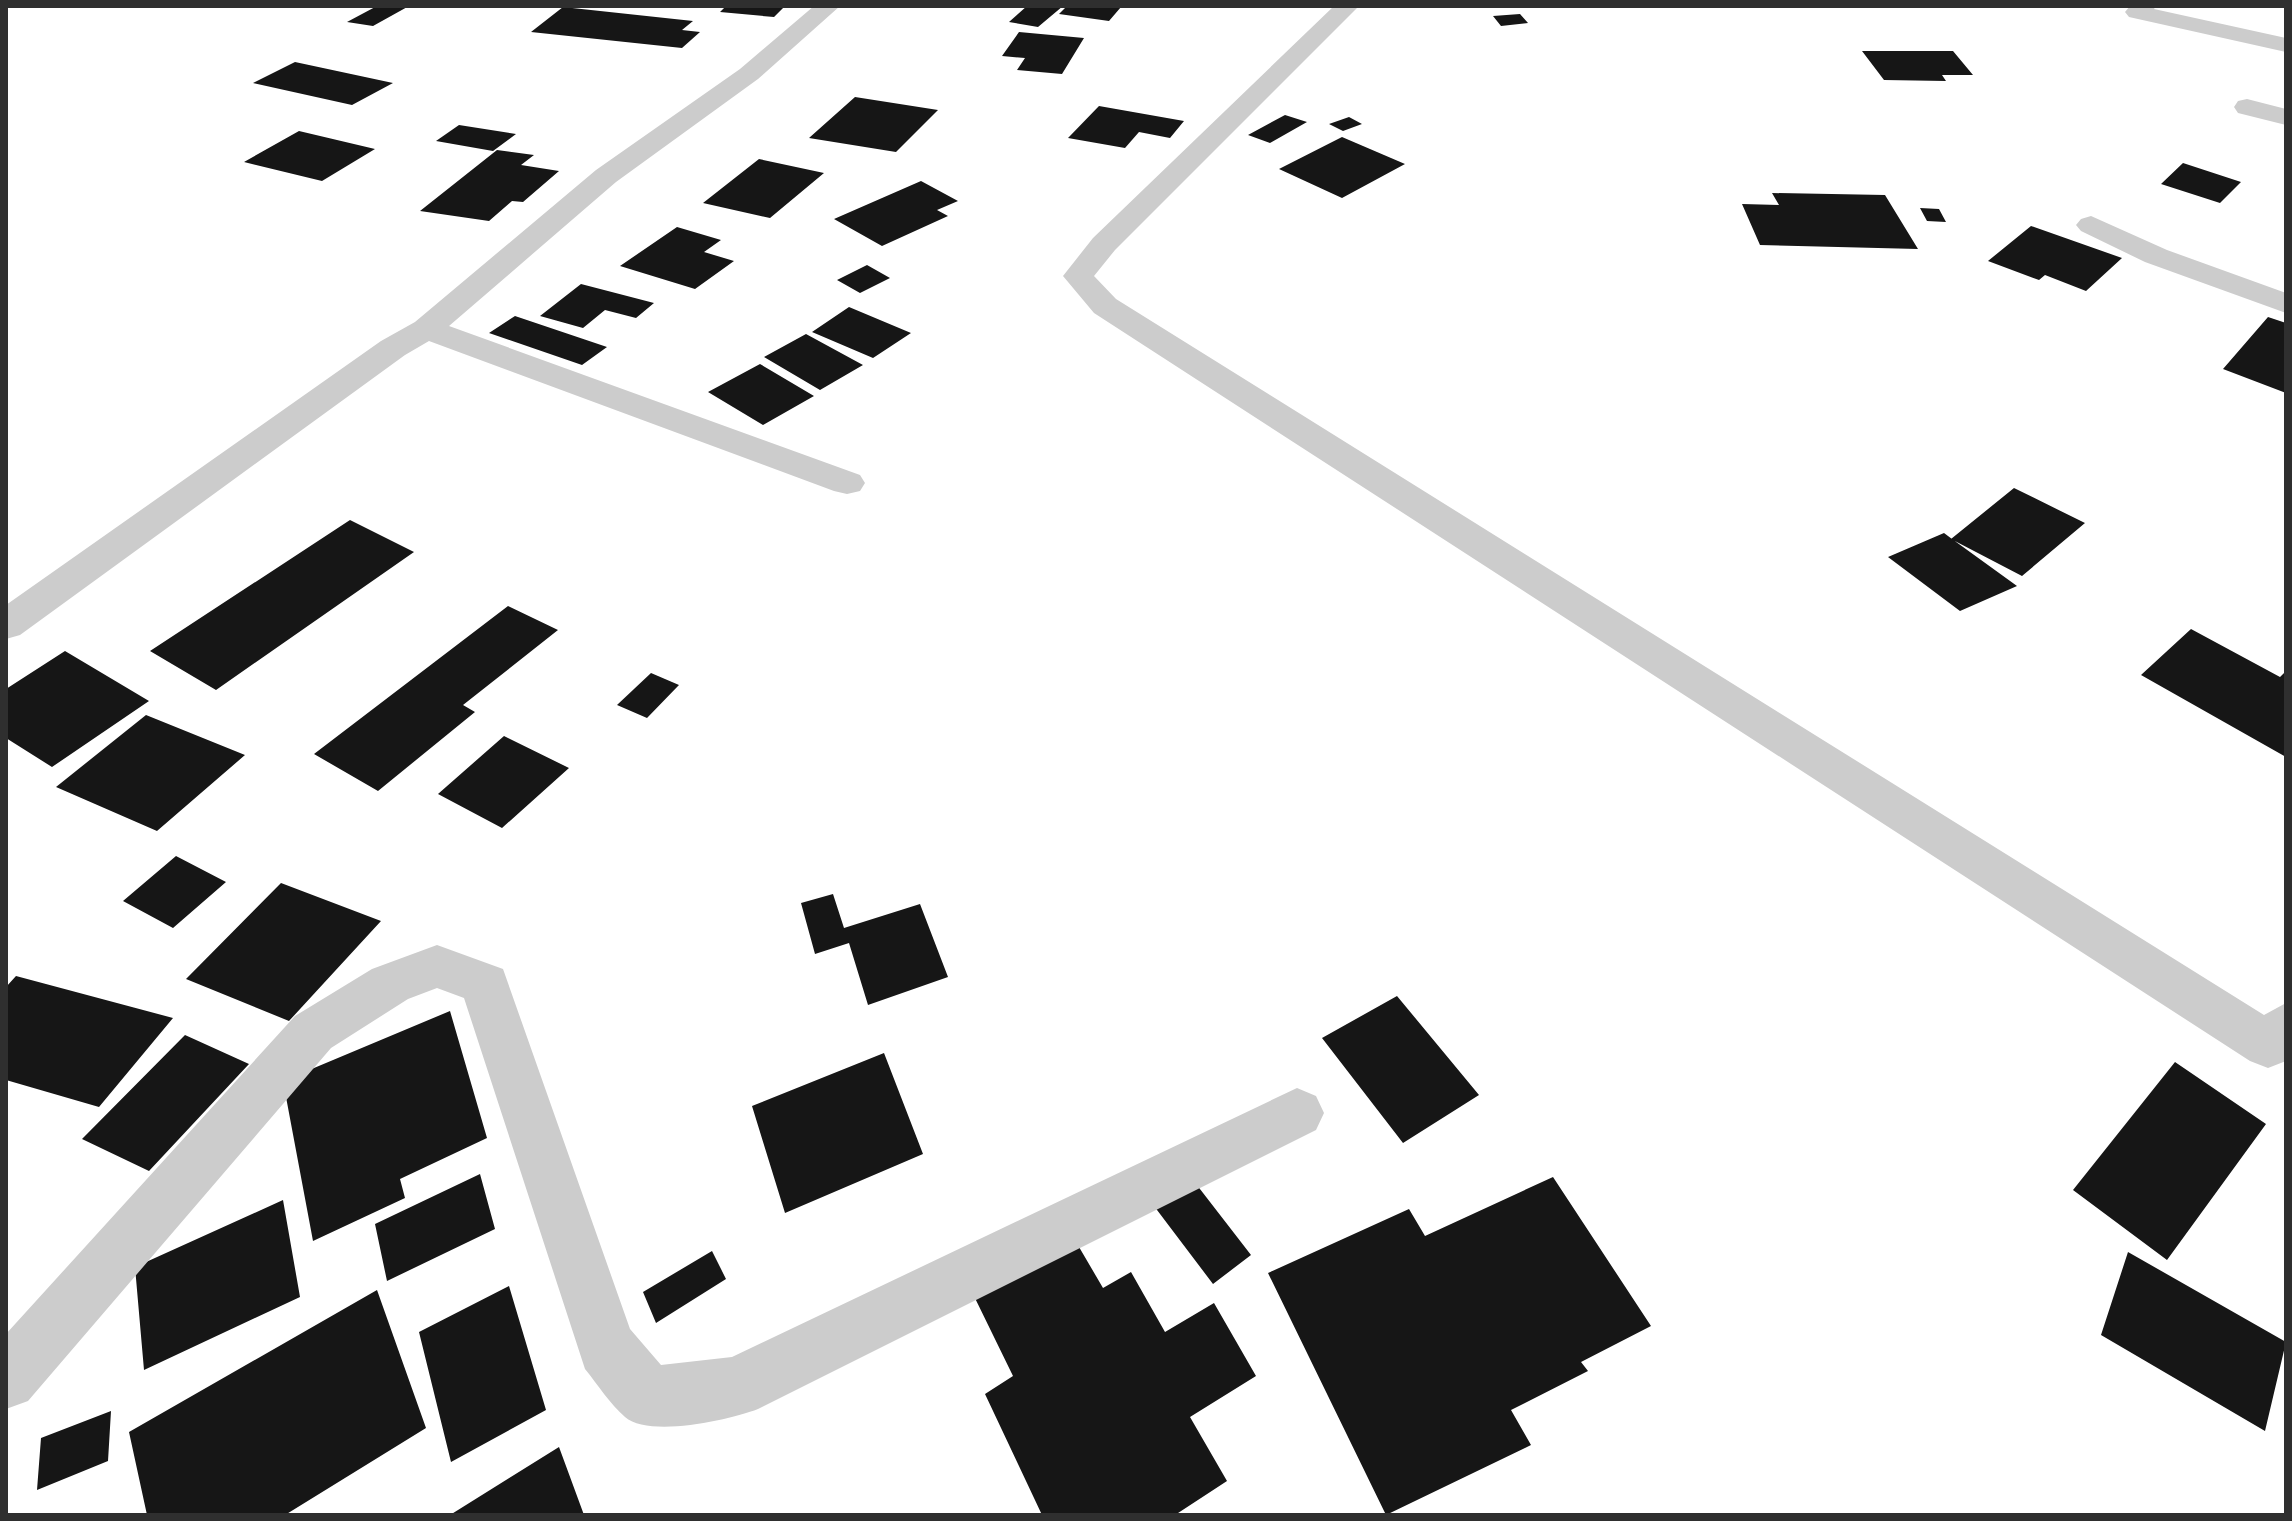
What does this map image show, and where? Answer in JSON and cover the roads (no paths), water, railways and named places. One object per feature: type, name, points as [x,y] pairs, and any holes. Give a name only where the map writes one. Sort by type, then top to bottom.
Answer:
[{"type":"street","points":[[6,625],[393,348],[426,329],[606,176],[749,74],[828,6]]},
{"type":"street","points":[[1347,6],[1104,244],[1086,266],[1078,276],[1105,306],[2268,1045],[2286,1026]]},
{"type":"street","points":[[2110,6],[2141,9],[2286,45]]},
{"type":"street","points":[[2247,107],[2286,117]]},
{"type":"street","points":[[2091,225],[2156,256],[2286,304]]},
{"type":"street","points":[[426,329],[847,483]]},
{"type":"street","points":[[6,1379],[313,1032],[390,984],[437,966],[485,984],[606,1348],[648,1397],[736,1387],[1297,1113]]}]
